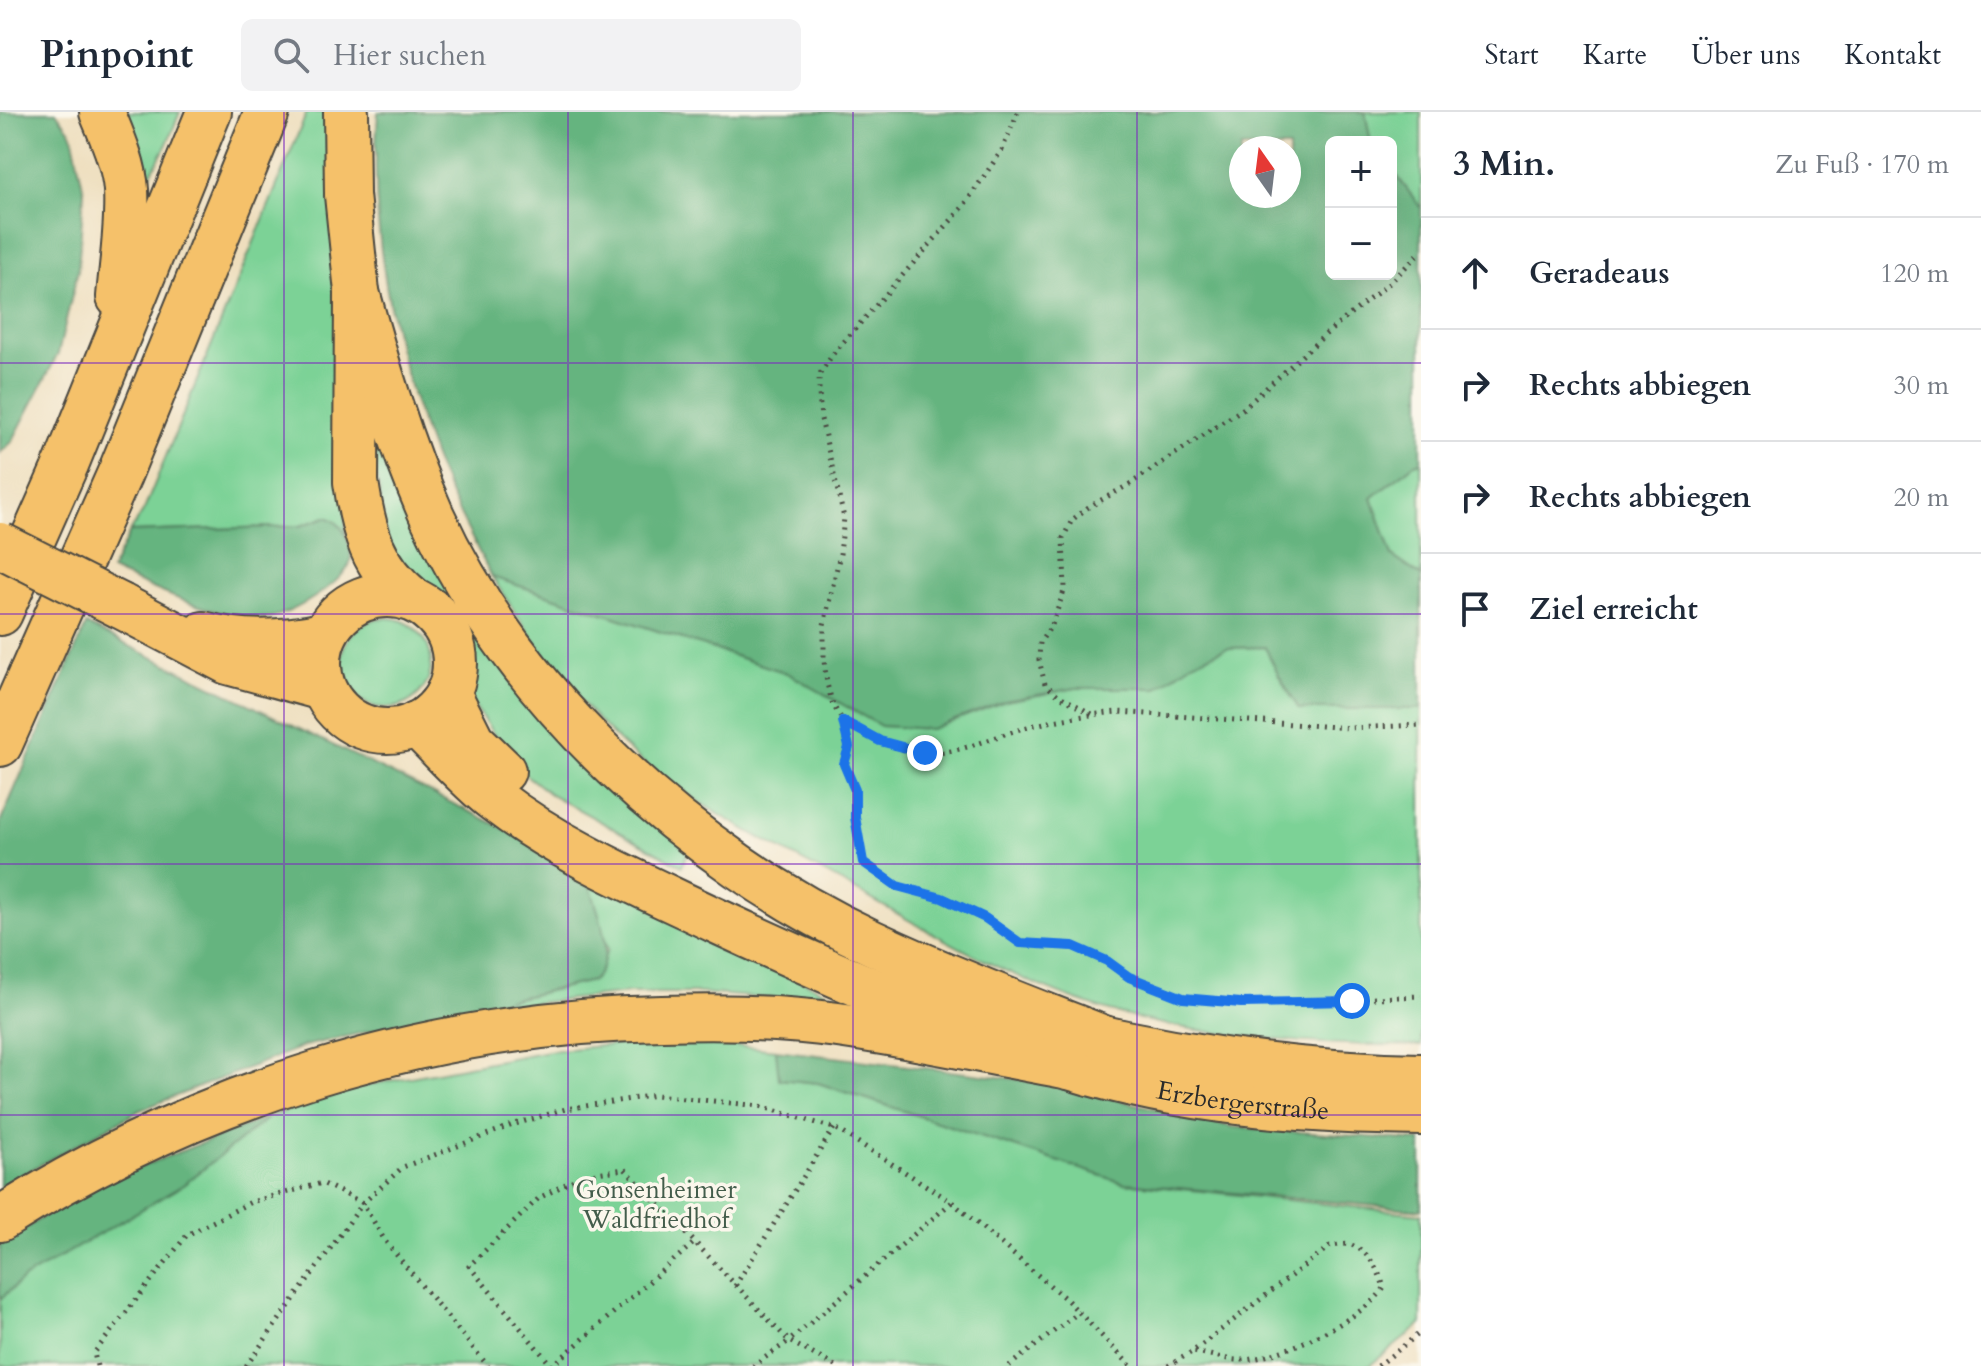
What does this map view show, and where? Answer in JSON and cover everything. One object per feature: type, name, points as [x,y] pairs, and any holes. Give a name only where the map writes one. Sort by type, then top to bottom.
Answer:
[{"type":"main road","points":[[102,112],[118,151],[126,187],[126,221],[113,348]]},
{"type":"main road","points":[[0,613],[67,462],[209,112]]},
{"type":"main road","points":[[0,744],[120,473],[267,112]]},
{"type":"main road","points":[[346,112],[347,195],[357,292],[356,482],[360,511],[379,562],[392,583],[431,610],[446,628],[454,649],[455,672],[448,693],[434,711],[416,724],[395,730],[372,730],[351,721],[334,707],[323,688],[318,670],[324,635],[335,618],[351,604],[370,596],[391,594],[412,599]]},
{"type":"main road","points":[[357,292],[383,388],[410,463],[433,517],[467,582],[515,653],[556,704],[624,775],[686,828],[767,884],[869,941],[1106,1039]]},
{"type":"main road","points":[[0,545],[228,662],[323,688]]},
{"type":"main road","points":[[121,606],[207,635],[239,640],[291,642],[324,635]]},
{"type":"main road","points":[[448,693],[472,741],[495,764],[540,800],[595,836],[704,891],[905,981],[1044,1024],[1106,1039]]},
{"type":"main road","points":[[416,724],[493,799],[540,831],[620,874],[822,971],[1070,1067]]},
{"type":"main road","points":[[0,1219],[59,1182],[162,1130],[269,1087],[379,1054],[492,1031],[606,1019],[722,1016],[836,1025],[1070,1067]]},
{"type":"main road","name":"Erzbergerstraße","points":[[1106,1039],[1244,1064],[1347,1075],[1421,1076]]},
{"type":"main road","name":"Erzbergerstraße","points":[[1070,1067],[1150,1087],[1237,1102],[1344,1112],[1421,1113]]},
{"type":"path","points":[[1018,112],[1002,150],[963,207],[833,354],[819,375],[821,419],[844,518],[840,554],[824,625],[827,684],[833,705],[843,721],[849,747],[844,764],[855,790],[855,817],[863,862],[897,886],[942,898],[985,918],[1020,943],[1073,946],[1107,961],[1129,977],[1183,998],[1265,1003],[1421,996]]},
{"type":"path","points":[[1092,714],[1045,684],[1039,660],[1040,642],[1052,625],[1065,588],[1063,538],[1072,520],[1244,408],[1326,334],[1392,281],[1421,251]]},
{"type":"path","points":[[843,721],[880,741],[925,753],[951,750],[1026,728],[1092,714],[1142,713],[1350,728],[1421,725]]},
{"type":"path","points":[[246,1366],[363,1203],[403,1167],[515,1124],[566,1109],[656,1095],[760,1106],[834,1128],[952,1202],[1079,1312],[1131,1366]]},
{"type":"path","points":[[735,1286],[834,1128]]},
{"type":"path","points":[[695,1242],[552,1366],[469,1266],[539,1198],[583,1175],[625,1169],[695,1242],[735,1286],[789,1341],[835,1366]]},
{"type":"path","points":[[97,1366],[94,1353],[187,1235],[251,1202],[322,1183],[363,1203],[385,1241],[488,1366]]},
{"type":"path","points":[[753,1366],[789,1341],[952,1202]]},
{"type":"path","points":[[1168,1366],[1192,1352],[1330,1246],[1350,1244],[1365,1254],[1381,1276],[1384,1288],[1376,1300],[1338,1325],[1269,1357],[1236,1360],[1192,1352]]},
{"type":"path","points":[[1009,1366],[1079,1312]]},
{"type":"path","points":[[1378,1366],[1421,1332]]},
{"type":"green space","points":[[0,112],[56,112],[72,134],[84,192],[78,270],[58,354],[12,442],[0,453]]},
{"type":"green space","points":[[124,112],[180,112],[146,183]]},
{"type":"green space","points":[[307,112],[328,112],[346,535],[326,517],[301,526],[130,532],[144,510]]},
{"type":"green space","points":[[378,112],[1365,112],[1370,136],[1325,136],[1325,280],[1397,280],[1397,176],[1421,208],[1421,462],[1414,464],[1372,498],[1392,556],[1421,576],[1421,709],[1299,709],[1265,647],[1226,648],[1192,663],[1157,688],[1076,688],[1005,701],[931,729],[881,726],[787,673],[492,577],[440,472],[406,373],[386,288],[377,200]]},
{"type":"green space","points":[[1365,112],[1421,112],[1421,208],[1397,176],[1397,136],[1369,136]]},
{"type":"green space","points":[[380,438],[688,852],[682,866],[550,794],[516,767],[469,698],[470,642],[463,623],[452,607],[440,596],[426,590],[389,553],[371,440]]},
{"type":"green space","points":[[1421,462],[1421,576],[1392,556],[1372,498],[1414,464]]},
{"type":"green space","points":[[326,517],[339,525],[347,538],[350,564],[334,583],[280,615],[253,618],[211,610],[111,570],[130,532],[300,526]]},
{"type":"green space","points":[[492,577],[787,673],[881,726],[931,729],[1005,701],[1076,688],[1157,688],[1192,663],[1226,648],[1266,647],[1299,709],[1421,709],[1421,1046],[1282,1040],[1178,1027],[1102,1009],[983,960],[728,819],[653,770],[611,733],[573,692]]},
{"type":"green space","points":[[386,618],[403,622],[418,631],[427,646],[431,663],[427,680],[418,695],[403,704],[386,708],[369,704],[354,695],[345,680],[341,663],[345,646],[354,631],[369,622]]},
{"type":"green space","points":[[86,625],[501,827],[585,872],[603,929],[604,958],[600,971],[592,981],[304,1046],[140,1110],[0,1187],[0,823]]},
{"type":"green space","points":[[585,872],[851,1005],[702,993],[629,993],[466,1010],[592,981],[608,950]]},
{"type":"green space","name":"Gonsenheimer Waldfriedhof","points":[[675,1039],[776,1050],[780,1079],[818,1083],[1124,1183],[1421,1214],[1421,1325],[1369,1366],[0,1366],[0,1299],[23,1279],[183,1185],[269,1117],[358,1087],[548,1051]]},
{"type":"green space","points":[[776,1050],[1048,1083],[1232,1127],[1421,1141],[1421,1210],[1124,1183],[818,1083],[779,1079]]},
{"type":"green space","points":[[269,1117],[183,1185],[23,1279],[0,1299],[0,1245],[89,1187]]},
{"type":"route","points":[[925,753],[880,741],[843,721],[849,747],[844,764],[855,790],[855,817],[863,862],[897,886],[942,898],[985,918],[1020,943],[1073,946],[1107,961],[1129,977],[1183,998],[1241,1003],[1352,1001]]}]
